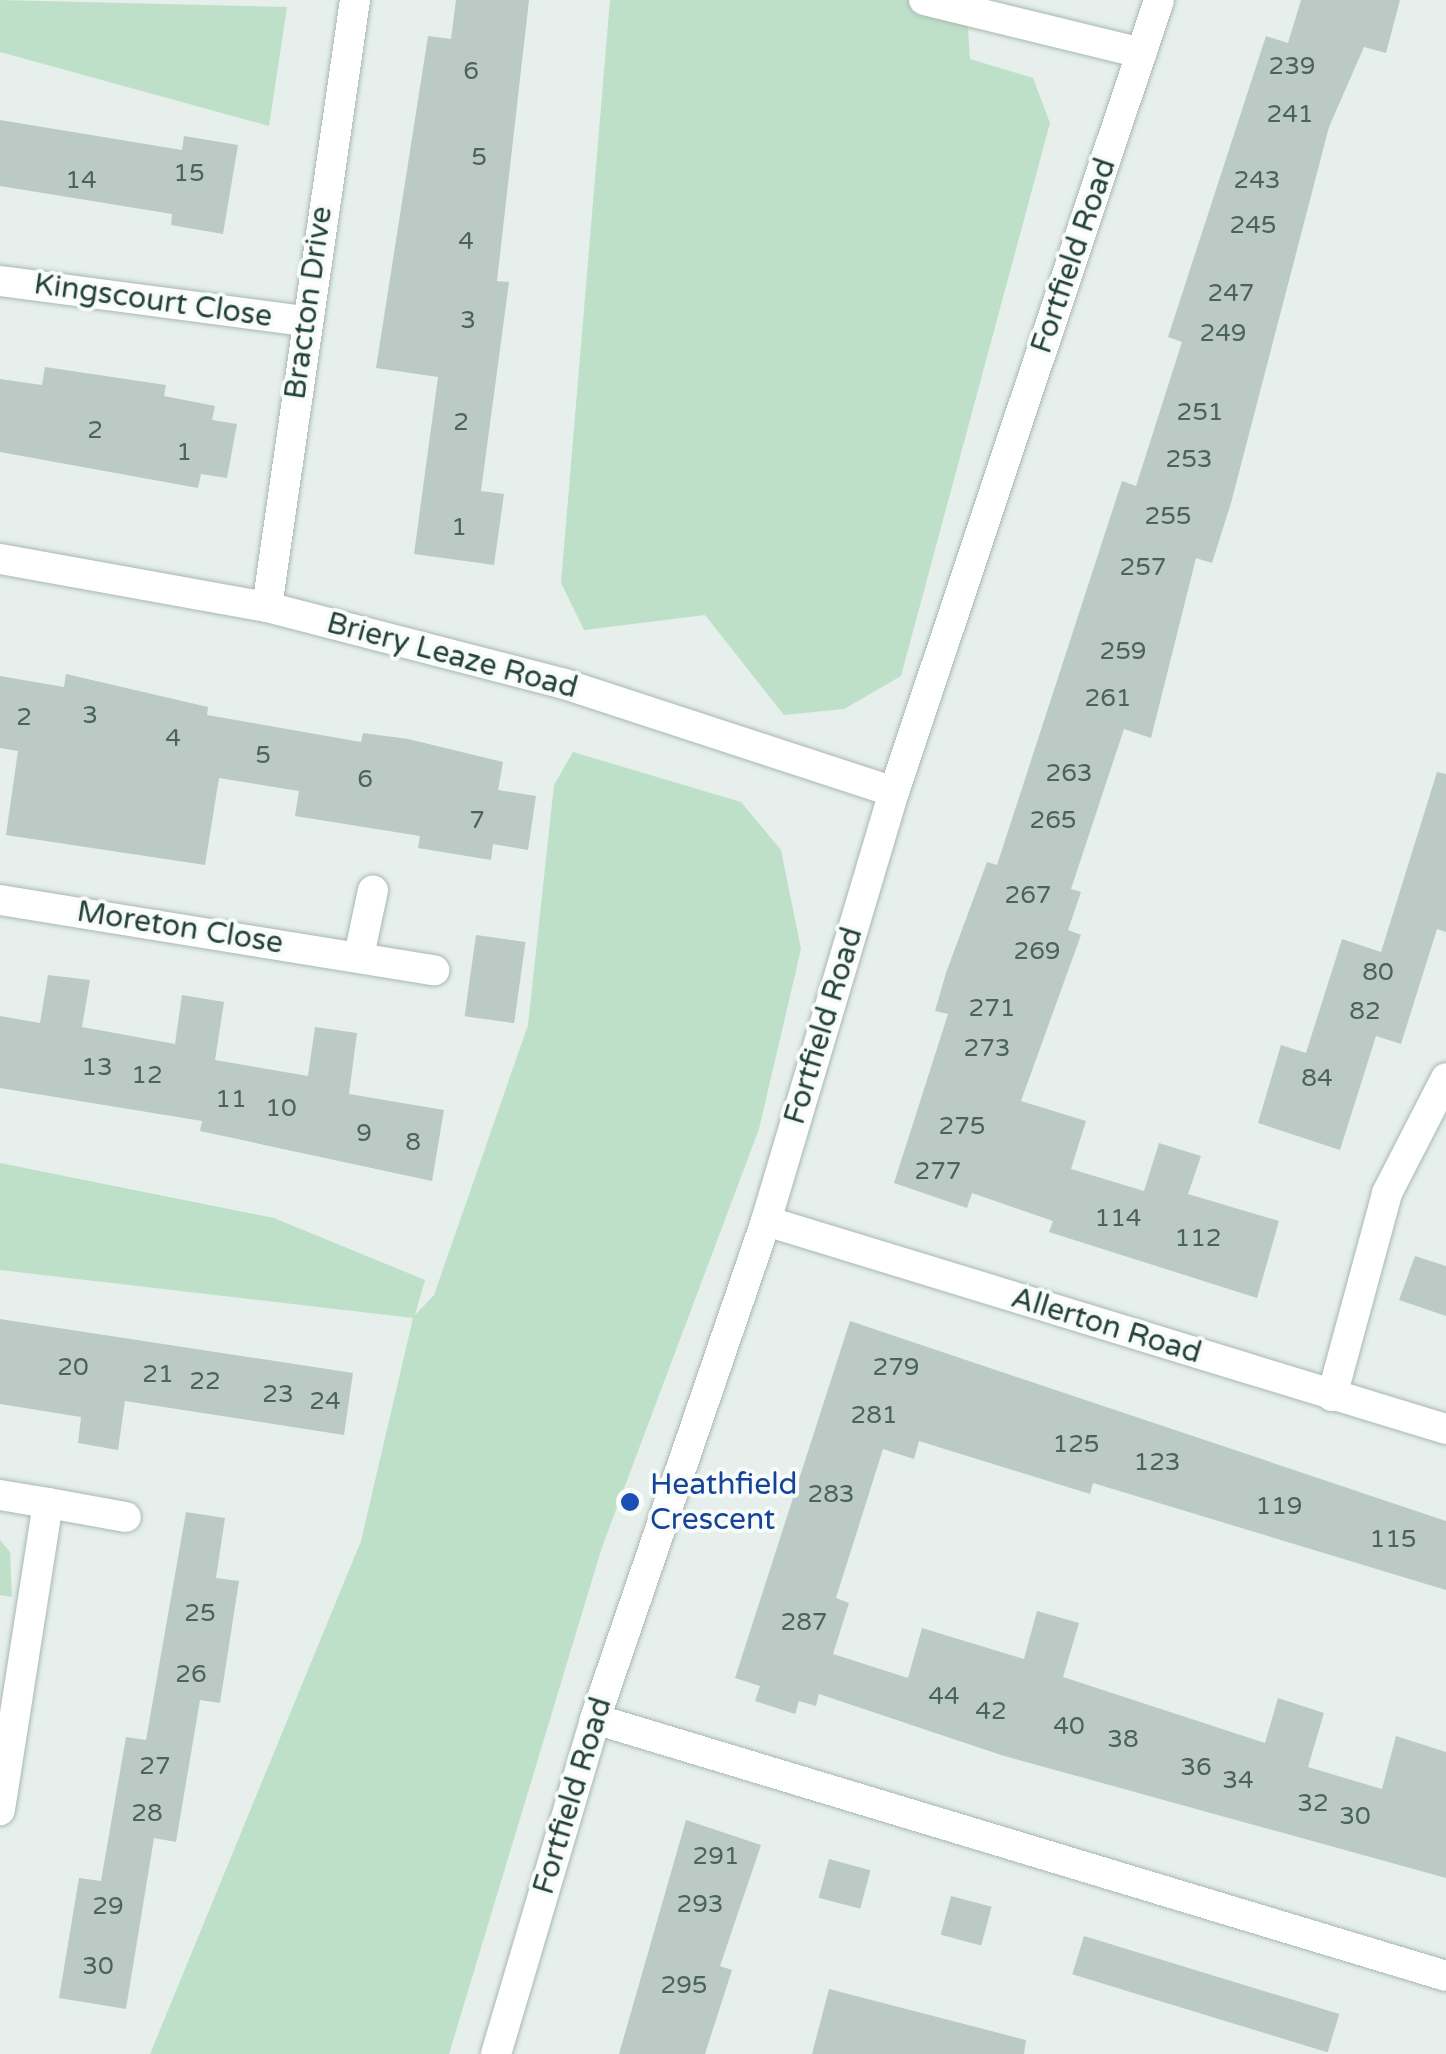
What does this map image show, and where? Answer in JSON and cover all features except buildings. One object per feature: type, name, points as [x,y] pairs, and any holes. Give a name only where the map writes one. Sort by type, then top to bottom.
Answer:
[{"type":"street","name":"Bracton Drive","points":[[266,607],[355,0]]},
{"type":"street","points":[[924,0],[1142,53]]},
{"type":"street","name":"Fortfield Road","points":[[496,2054],[595,1719],[766,1221],[894,792],[1159,0]]},
{"type":"street","name":"Kingscourt Close","points":[[0,281],[305,321]]},
{"type":"street","name":"Briery Leaze Road","points":[[0,559],[266,607],[564,684],[894,792]]},
{"type":"street","points":[[359,956],[372,890]]},
{"type":"street","name":"Moreton Close","points":[[0,900],[434,970]]},
{"type":"street","points":[[1332,1396],[1387,1193],[1446,1078]]},
{"type":"street","name":"Allerton Road","points":[[766,1221],[1446,1430]]},
{"type":"street","points":[[0,1495],[126,1516]]},
{"type":"street","points":[[0,1810],[48,1504]]},
{"type":"street","points":[[595,1719],[1446,1976]]},
{"type":"green space","points":[[0,0],[287,7],[269,126],[0,52]]},
{"type":"green space","points":[[610,0],[966,0],[970,59],[1033,78],[1050,123],[901,676],[844,709],[784,715],[705,615],[584,630],[561,583]]},
{"type":"green space","points":[[573,752],[741,802],[781,850],[801,949],[759,1129],[602,1547],[449,2054],[150,2054],[361,1541],[413,1318],[0,1270],[0,1163],[274,1218],[425,1280],[415,1315],[434,1295],[528,1025],[554,785]]},
{"type":"green space","points":[[0,1540],[10,1552],[12,1597],[0,1595]]},
{"type":"place","name":"Heathfield Crescent","points":[[630,1502]]}]
